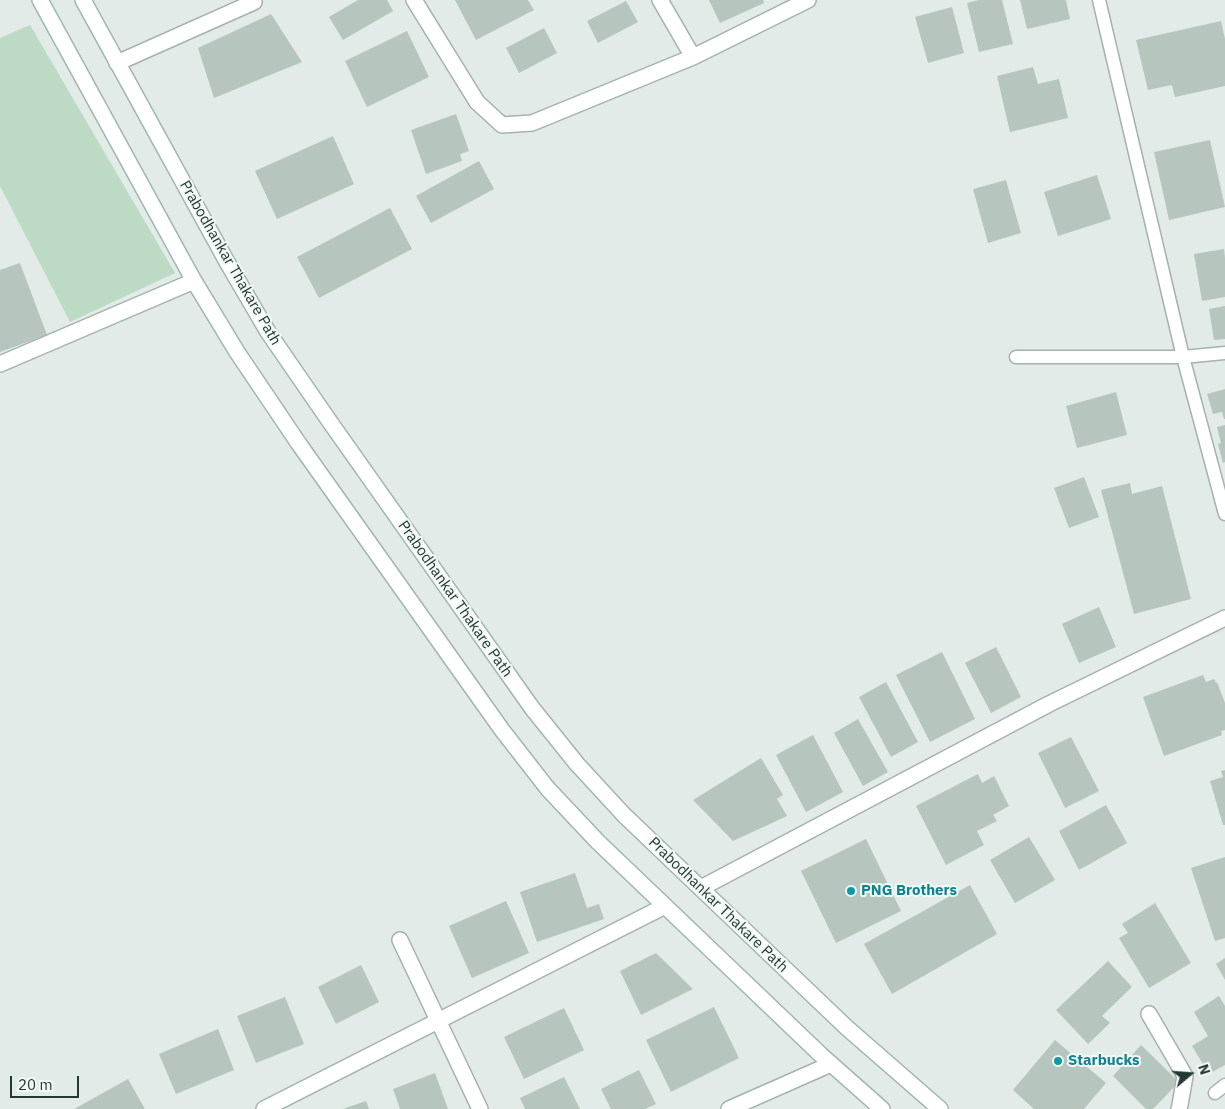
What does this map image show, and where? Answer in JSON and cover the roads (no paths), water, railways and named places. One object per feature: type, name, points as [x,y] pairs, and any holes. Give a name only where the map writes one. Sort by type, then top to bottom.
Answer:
[{"type":"main road","points":[[40,0],[194,281],[237,352],[294,436],[502,730],[548,788],[598,842],[831,1064],[882,1109]]},
{"type":"main road","name":"Prabodhankar Thakare Path","points":[[83,0],[240,286],[268,332],[532,708],[571,757],[624,815],[846,1027],[940,1109]]},
{"type":"main road","points":[[414,0],[477,102],[502,125],[532,124],[693,57],[808,0]]},
{"type":"main road","points":[[660,0],[693,57]]},
{"type":"main road","points":[[118,63],[254,2]]},
{"type":"main road","points":[[0,364],[194,281]]},
{"type":"main road","points":[[701,888],[1049,704],[1225,618]]},
{"type":"main road","points":[[269,1108],[665,906]]},
{"type":"main road","points":[[400,940],[480,1109]]},
{"type":"main road","points":[[1149,1014],[1185,1076],[1179,1109]]},
{"type":"main road","points":[[729,1109],[831,1064]]},
{"type":"lane","points":[[1099,0],[1183,356],[1225,514]]},
{"type":"lane","points":[[1016,357],[1183,356],[1225,353]]},
{"type":"place","name":"PNG Brothers","points":[[851,891]]},
{"type":"place","name":"Starbucks","points":[[1058,1061]]}]
